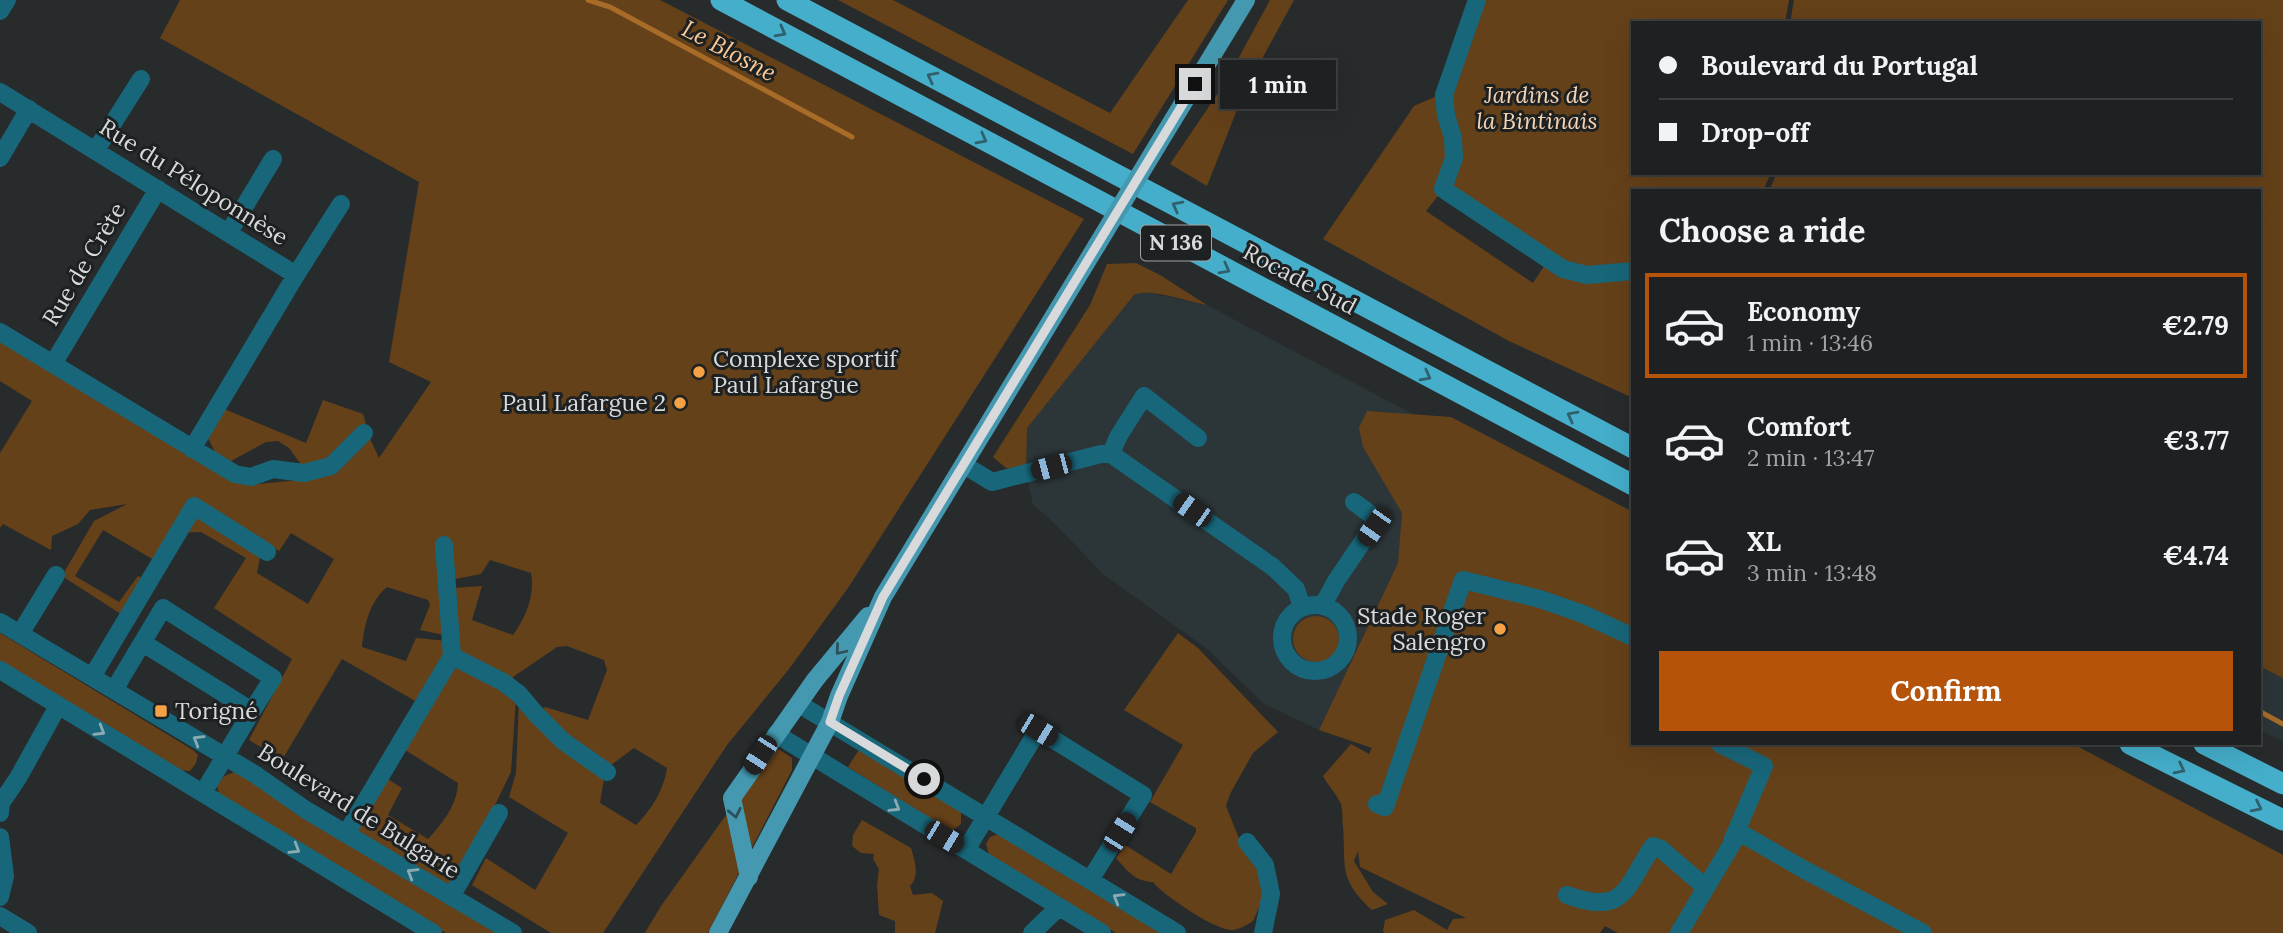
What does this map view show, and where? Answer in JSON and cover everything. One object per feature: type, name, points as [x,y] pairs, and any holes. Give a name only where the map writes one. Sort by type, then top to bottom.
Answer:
[{"type":"highway","name":"Rocade Sud","points":[[720,0],[1631,484]]},
{"type":"highway","name":"Rocade Sud","points":[[787,0],[1631,447]]},
{"type":"highway","points":[[2132,745],[2283,820]]},
{"type":"highway","points":[[2206,745],[2283,784]]},
{"type":"main road","points":[[718,933],[830,722],[883,597],[1247,0]]},
{"type":"main road","points":[[749,877],[732,798],[822,672],[883,597]]},
{"type":"street","points":[[0,11],[7,0]]},
{"type":"street","points":[[1477,0],[1444,95],[1446,115],[1453,138],[1454,158],[1443,189],[1563,269],[1587,275],[1631,271]]},
{"type":"street","points":[[96,150],[141,79]]},
{"type":"street","name":"Rue du Péloponnèse","points":[[0,92],[296,275],[192,449]]},
{"type":"street","points":[[0,158],[29,109]]},
{"type":"street","points":[[229,232],[272,159]]},
{"type":"street","name":"Rue de Crète","points":[[53,364],[158,189]]},
{"type":"street","points":[[296,275],[341,204]]},
{"type":"street","points":[[0,332],[234,474],[251,477],[273,469],[304,473],[331,466],[364,433]]},
{"type":"street","points":[[1111,454],[1118,437],[1144,396],[1198,439]]},
{"type":"street","points":[[964,465],[992,482],[1101,454],[1111,454],[1273,567],[1296,589],[1302,607]]},
{"type":"street","points":[[1323,605],[1376,522],[1374,516],[1354,502]]},
{"type":"street","points":[[92,677],[194,506],[267,552]]},
{"type":"street","points":[[346,834],[452,656],[444,545]]},
{"type":"street","points":[[20,634],[56,575]]},
{"type":"street","points":[[1377,804],[1385,807],[1463,580],[1540,599],[1583,614],[1631,636]]},
{"type":"street","points":[[1312,604],[1323,605],[1342,617],[1348,638],[1341,659],[1323,671],[1312,672],[1292,663],[1285,654],[1281,632],[1292,613],[1312,604]]},
{"type":"street","points":[[114,690],[163,608],[274,678],[204,793]]},
{"type":"street","name":"Boulevard de Bulgarie","points":[[0,622],[256,775],[306,810],[513,933]]},
{"type":"street","points":[[143,643],[252,711]]},
{"type":"street","points":[[452,656],[503,682],[519,694],[564,741],[607,772]]},
{"type":"street","points":[[0,670],[433,933]]},
{"type":"street","points":[[799,704],[1177,933]]},
{"type":"street","points":[[0,813],[1,803],[58,706]]},
{"type":"street","points":[[966,850],[1038,730],[1143,795],[1090,880]]},
{"type":"street","points":[[776,734],[1102,933]]},
{"type":"street","points":[[1722,745],[1764,766],[1730,846]]},
{"type":"street","points":[[451,897],[499,813]]},
{"type":"street","points":[[1679,933],[1739,832],[1923,933]]},
{"type":"street","points":[[0,837],[5,876],[0,897]]},
{"type":"street","points":[[1247,842],[1265,865],[1271,894],[1265,932]]},
{"type":"street","points":[[1567,895],[1590,903],[1608,902],[1631,886],[1653,846],[1661,849],[1704,887]]},
{"type":"street","points":[[1032,933],[1059,907]]},
{"type":"street","points":[[0,916],[28,933]]},
{"type":"shaded area","points":[[1140,291],[1207,305],[1458,438],[1319,730],[1264,704],[1206,648],[1103,574],[1033,505],[1026,474],[1026,428]]},
{"type":"shaded area","points":[[2261,667],[2283,678],[2283,741],[2261,731]]},
{"type":"green space","name":"Complexe sportif Paul Lafargue","points":[[180,0],[660,0],[1084,219],[848,588],[789,669],[727,745],[603,933],[551,933],[472,885],[486,858],[535,890],[568,833],[509,797],[516,773],[519,700],[605,773],[600,803],[636,825],[656,799],[667,768],[634,748],[607,768],[540,711],[545,707],[588,720],[607,670],[604,660],[567,646],[557,647],[513,677],[516,698],[511,772],[475,846],[448,887],[356,831],[386,778],[402,788],[388,815],[428,839],[444,820],[455,799],[458,783],[405,750],[452,663],[453,588],[482,586],[472,620],[513,635],[528,606],[532,590],[531,573],[490,560],[481,574],[450,580],[444,635],[420,630],[430,605],[428,600],[387,587],[376,599],[369,614],[362,647],[406,661],[416,638],[447,641],[447,654],[417,702],[342,659],[282,760],[249,740],[292,659],[214,608],[246,558],[201,532],[173,533],[154,560],[103,530],[75,576],[119,602],[138,576],[146,580],[124,616],[62,576],[94,521],[127,504],[90,510],[78,524],[52,536],[51,550],[3,524],[0,528],[0,453],[32,401],[0,381],[0,340],[248,485],[299,480],[300,463],[289,448],[278,441],[266,442],[231,461],[216,454],[207,436],[224,409],[306,443],[323,400],[363,414],[379,458],[431,382],[389,362],[419,182],[160,38]],"holes":[[[291,533],[334,559],[308,604],[257,573],[261,552],[272,547],[279,551]]]},
{"type":"green space","points":[[838,0],[893,0],[1110,113],[1188,0],[1228,0],[1133,154]]},
{"type":"green space","points":[[1270,0],[1294,0],[1244,92],[1207,186],[1170,164],[1225,83]]},
{"type":"green space","name":"Jardins de la Bintinais","points":[[1472,0],[1789,0],[1785,21],[1631,21],[1631,175],[1770,175],[1764,189],[1631,189],[1631,267],[1588,272],[1561,263],[1446,186],[1426,211],[1533,283],[1548,260],[1570,277],[1593,280],[1631,275],[1631,397],[1509,341],[1323,239],[1414,106],[1439,95]]},
{"type":"green space","points":[[1794,0],[2283,0],[2283,678],[2261,667],[2261,189],[1770,189],[1776,175],[2261,175],[2261,21],[1790,21]]},
{"type":"green space","points":[[1136,263],[1207,305],[1158,294],[1134,295],[1027,428],[1026,470],[1006,468],[993,457],[1090,305],[1107,264]]},
{"type":"green space","name":"Stade Roger Salengro","points":[[1367,411],[1451,417],[1631,511],[1631,745],[2075,745],[2283,855],[2283,933],[1618,933],[1605,926],[1600,933],[1385,933],[1385,920],[1414,910],[1447,930],[1453,919],[1466,918],[1360,867],[1358,851],[1354,861],[1373,892],[1388,904],[1372,910],[1354,889],[1346,872],[1342,806],[1323,776],[1351,744],[1369,754],[1372,748],[1319,730],[1398,563],[1402,513],[1363,447],[1359,428]]},
{"type":"green space","points":[[1316,616],[1332,623],[1339,639],[1332,655],[1316,662],[1300,655],[1293,639],[1300,623]]},
{"type":"green space","points":[[0,633],[193,750],[198,755],[196,763],[190,771],[179,770],[0,661]]},
{"type":"green space","points":[[1178,633],[1198,648],[1278,732],[1253,753],[1226,806],[1240,841],[1260,869],[1266,892],[1253,921],[1233,930],[1215,925],[1190,911],[1153,882],[1141,880],[1132,874],[1116,858],[1125,845],[1171,874],[1196,832],[1196,828],[1150,802],[1183,745],[1124,710]]},
{"type":"green space","points":[[860,748],[961,811],[961,824],[948,830],[848,767]]},
{"type":"green space","points":[[778,749],[792,758],[792,770],[708,933],[645,933],[661,906],[771,752]]},
{"type":"green space","points":[[236,771],[500,933],[446,933],[232,804],[219,793],[217,786],[223,777]]},
{"type":"green space","points":[[862,820],[911,848],[916,868],[910,886],[913,895],[932,893],[943,901],[935,933],[895,933],[895,921],[879,915],[879,869],[873,859],[874,854],[861,853],[852,846],[853,835]]},
{"type":"green space","points":[[998,834],[1164,933],[1116,933],[989,855],[986,844],[990,837]]},
{"type":"waterway","name":"Le Blosne","points":[[588,0],[610,7],[852,137]]},
{"type":"waterway","name":"Le Blosne","points":[[2261,712],[2283,724]]},
{"type":"place","name":"Complexe sportif Paul Lafargue","points":[[699,372]]},
{"type":"place","name":"Paul Lafargue 2","points":[[680,403]]},
{"type":"place","name":"Stade Roger Salengro","points":[[1500,629]]},
{"type":"place","name":"Torigné","points":[[161,711]]},
{"type":"route","points":[[924,779],[830,722],[839,696],[883,597],[1195,84]]}]
